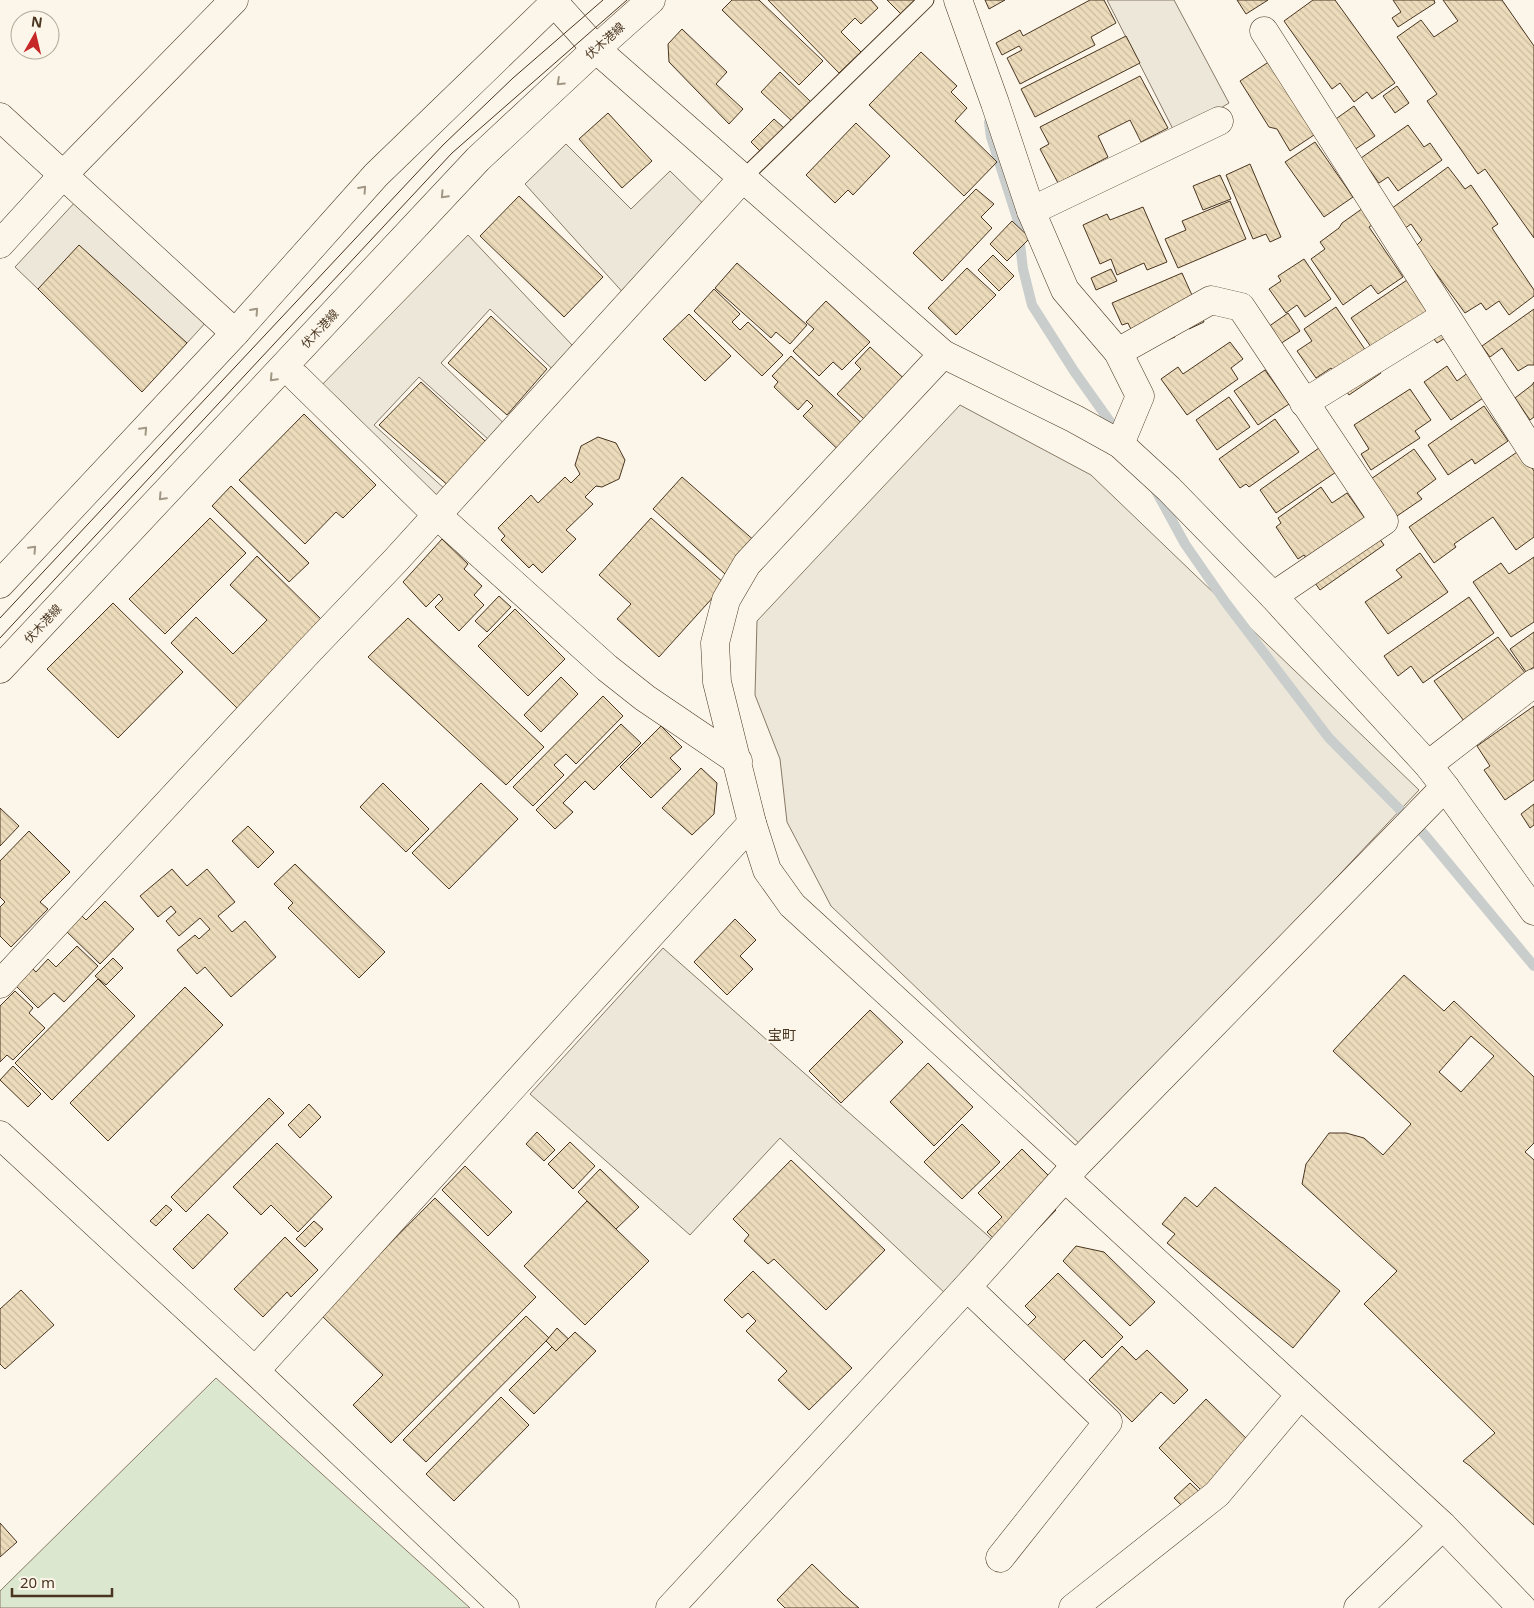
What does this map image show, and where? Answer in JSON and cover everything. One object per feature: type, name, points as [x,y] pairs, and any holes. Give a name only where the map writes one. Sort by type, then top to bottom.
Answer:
[{"type":"street","points":[[0,244],[63,175],[234,0]]},
{"type":"street","name":"伏木港線","points":[[0,669],[478,159],[651,0]]},
{"type":"street","points":[[958,0],[1031,211],[1065,290],[1118,352],[1140,396],[1120,444]]},
{"type":"street","points":[[0,584],[235,333],[376,175],[554,1],[596,49],[943,354],[1076,419],[1120,444],[1170,489],[1273,596],[1428,765],[1534,911]]},
{"type":"street","points":[[1264,31],[1534,454]]},
{"type":"street","points":[[1031,211],[1217,116]]},
{"type":"street","points":[[0,117],[235,333]]},
{"type":"street","points":[[0,984],[437,515],[742,179]]},
{"type":"street","points":[[1118,352],[1211,300],[1241,307],[1384,521],[1273,596]]},
{"type":"street","points":[[1304,402],[1445,316]]},
{"type":"street","points":[[943,354],[747,564],[726,600],[716,643],[717,682],[752,823],[767,870],[792,905],[1300,1395],[1443,1526],[1522,1608]]},
{"type":"street","points":[[297,378],[437,515],[607,668],[645,698],[738,762]]},
{"type":"street","points":[[1428,765],[1534,683]]},
{"type":"street","points":[[670,1608],[1070,1172],[1445,787]]},
{"type":"street","points":[[255,1371],[752,823]]},
{"type":"street","points":[[0,1135],[255,1371],[505,1608]]},
{"type":"street","points":[[966,1287],[1108,1422],[1000,1558]]},
{"type":"street","points":[[1073,1608],[1217,1494],[1300,1395]]},
{"type":"street","points":[[1358,1608],[1443,1526]]},
{"type":"lane","points":[[742,179],[926,0]]},
{"type":"green space","points":[[216,1378],[470,1608],[0,1608],[0,1591]]},
{"type":"shaded area","points":[[1107,0],[1174,0],[1229,103],[1176,135]]},
{"type":"shaded area","points":[[566,144],[631,209],[670,171],[717,217],[636,307],[525,184]]},
{"type":"shaded area","points":[[77,200],[208,320],[187,343],[38,289],[15,267]]},
{"type":"shaded area","points":[[468,235],[589,363],[569,385],[490,309],[441,363],[514,433],[498,448],[419,377],[374,425],[457,500],[444,512],[317,390]]},
{"type":"shaded area","points":[[960,405],[1091,475],[1419,790],[1083,1147],[831,906],[787,822],[780,759],[755,695],[757,621]]},
{"type":"shaded area","points":[[663,948],[995,1242],[947,1295],[780,1138],[690,1235],[530,1094]]},
{"type":"building","points":[[732,0],[759,0],[823,61],[799,85],[722,10]]},
{"type":"building","points":[[768,0],[871,0],[878,8],[861,24],[855,18],[841,32],[861,52],[839,73]]},
{"type":"building","points":[[887,0],[915,0],[901,14]]},
{"type":"building","points":[[985,0],[1005,0],[989,9]]},
{"type":"building","points":[[1090,0],[1104,0],[1116,23],[1091,37],[1095,45],[1020,84],[1007,58],[1022,50],[1019,46],[1002,55],[996,43],[1020,30],[1023,36]]},
{"type":"building","points":[[1237,0],[1268,0],[1246,14]]},
{"type":"building","points":[[1313,0],[1335,0],[1395,83],[1372,99],[1367,92],[1354,102],[1340,83],[1332,89],[1284,21]]},
{"type":"building","points":[[1393,0],[1434,0],[1435,3],[1398,27],[1392,18],[1401,12]]},
{"type":"building","points":[[1443,0],[1502,0],[1534,46],[1534,238],[1485,169],[1478,174],[1427,101],[1437,94],[1397,37],[1421,20],[1434,37],[1458,21]]},
{"type":"building","points":[[682,29],[727,72],[716,84],[743,109],[729,124],[669,62],[668,44]]},
{"type":"building","points":[[1126,36],[1140,63],[1035,117],[1021,89]]},
{"type":"building","points":[[921,52],[957,86],[951,92],[967,108],[955,121],[997,162],[964,196],[869,105]]},
{"type":"building","points":[[1270,61],[1317,133],[1290,151],[1277,129],[1269,127],[1240,81]]},
{"type":"building","points":[[780,72],[812,103],[793,122],[761,92]]},
{"type":"building","points":[[1140,76],[1168,128],[1141,142],[1130,120],[1098,136],[1108,157],[1058,183],[1040,149],[1049,144],[1040,127]]},
{"type":"building","points":[[1397,86],[1409,103],[1395,113],[1383,96]]},
{"type":"building","points":[[1354,106],[1375,136],[1354,150],[1333,121]]},
{"type":"building","points":[[608,113],[652,161],[622,188],[579,139]]},
{"type":"building","points":[[774,119],[784,128],[761,152],[751,142]]},
{"type":"building","points":[[856,123],[890,156],[853,195],[848,190],[835,203],[806,175]]},
{"type":"building","points":[[1408,125],[1424,147],[1430,143],[1442,160],[1398,191],[1388,177],[1379,183],[1361,158]]},
{"type":"building","points":[[1315,142],[1353,197],[1324,217],[1285,162]]},
{"type":"building","points":[[1250,164],[1281,237],[1270,242],[1266,234],[1253,239],[1226,175]]},
{"type":"building","points":[[1448,167],[1465,189],[1471,185],[1498,224],[1492,228],[1534,290],[1534,296],[1509,315],[1499,301],[1486,310],[1481,303],[1465,313],[1416,246],[1422,240],[1411,224],[1404,229],[1391,209]]},
{"type":"building","points":[[1220,175],[1231,199],[1203,210],[1193,186]]},
{"type":"building","points":[[976,189],[994,204],[981,217],[992,228],[942,281],[913,253]]},
{"type":"building","points":[[519,196],[603,277],[564,317],[480,236]]},
{"type":"building","points":[[1230,201],[1246,239],[1178,268],[1165,239],[1186,230],[1182,221]]},
{"type":"building","points":[[1366,206],[1377,222],[1369,227],[1403,277],[1378,294],[1371,285],[1343,305],[1311,259],[1325,249],[1320,242]]},
{"type":"building","points":[[1143,207],[1167,262],[1147,270],[1144,263],[1117,275],[1111,259],[1100,264],[1083,225],[1107,214],[1110,220]]},
{"type":"building","points":[[1012,221],[1030,238],[1007,261],[990,244]]},
{"type":"building","points":[[79,245],[187,343],[142,392],[38,289]]},
{"type":"building","points":[[993,255],[1014,276],[999,291],[978,270]]},
{"type":"building","points":[[1304,259],[1331,299],[1305,317],[1297,305],[1286,313],[1269,289],[1281,281],[1278,276]]},
{"type":"building","points":[[737,263],[807,325],[790,344],[776,332],[771,338],[715,288]]},
{"type":"building","points":[[967,268],[996,295],[956,335],[928,308]]},
{"type":"building","points":[[1111,269],[1117,281],[1096,290],[1091,278]]},
{"type":"building","points":[[1182,273],[1204,322],[1189,329],[1188,325],[1173,331],[1175,337],[1141,351],[1128,323],[1122,325],[1112,303]]},
{"type":"building","points":[[1410,278],[1450,335],[1437,343],[1428,331],[1413,342],[1402,326],[1371,347],[1351,318]]},
{"type":"building","points":[[714,289],[740,314],[732,322],[740,330],[748,322],[783,355],[762,376],[694,311]]},
{"type":"building","points":[[826,301],[870,342],[842,370],[833,362],[819,376],[793,351],[814,329],[806,322]]},
{"type":"building","points":[[1336,307],[1381,373],[1349,395],[1331,368],[1316,378],[1297,351],[1312,341],[1304,329]]},
{"type":"building","points":[[1534,309],[1534,365],[1528,365],[1518,371],[1502,348],[1490,357],[1482,346]]},
{"type":"building","points":[[1288,313],[1300,331],[1280,344],[1268,327]]},
{"type":"building","points":[[689,314],[731,356],[705,381],[663,339]]},
{"type":"building","points":[[491,316],[547,369],[507,415],[448,363]]},
{"type":"building","points":[[1230,342],[1243,359],[1231,368],[1238,379],[1187,415],[1161,379],[1178,367],[1183,374]]},
{"type":"building","points":[[870,347],[911,385],[878,432],[837,394],[861,369],[855,363]]},
{"type":"building","points":[[791,356],[874,435],[850,461],[803,416],[813,406],[807,400],[798,410],[774,387],[778,382],[772,376]]},
{"type":"building","points":[[1447,366],[1457,381],[1469,372],[1486,396],[1451,420],[1424,382]]},
{"type":"building","points":[[1265,370],[1289,404],[1258,425],[1234,391]]},
{"type":"building","points":[[421,382],[496,451],[458,494],[379,425]]},
{"type":"building","points":[[1534,382],[1534,417],[1530,420],[1515,398]]},
{"type":"building","points":[[1410,389],[1431,420],[1415,431],[1420,438],[1371,470],[1361,454],[1369,449],[1354,425]]},
{"type":"building","points":[[1229,397],[1250,427],[1217,450],[1196,420]]},
{"type":"building","points":[[1484,406],[1508,441],[1475,464],[1472,459],[1448,475],[1428,445]]},
{"type":"building","points":[[304,414],[376,485],[343,518],[336,512],[305,544],[239,480]]},
{"type":"building","points":[[1275,419],[1299,452],[1249,487],[1246,484],[1240,488],[1219,459]]},
{"type":"building","points":[[598,437],[616,443],[625,460],[619,479],[602,487],[596,486],[585,497],[593,504],[566,530],[576,539],[542,573],[533,564],[529,568],[501,540],[505,536],[498,528],[531,495],[538,503],[565,477],[571,483],[580,474],[575,465],[581,446]]},
{"type":"building","points":[[1319,448],[1336,472],[1276,513],[1260,490]]},
{"type":"building","points":[[1414,449],[1436,479],[1417,493],[1422,499],[1397,516],[1371,479]]},
{"type":"building","points":[[1520,450],[1534,471],[1534,537],[1516,550],[1493,517],[1454,544],[1456,547],[1434,563],[1409,527]]},
{"type":"building","points":[[682,477],[765,550],[735,583],[653,509]]},
{"type":"building","points":[[231,486],[309,563],[289,582],[212,506]]},
{"type":"building","points":[[1321,487],[1332,503],[1347,493],[1384,545],[1320,590],[1306,570],[1312,566],[1304,555],[1298,559],[1276,527],[1281,523],[1278,518]]},
{"type":"building","points":[[210,518],[246,553],[165,634],[129,599]]},
{"type":"building","points":[[651,518],[725,584],[659,657],[617,619],[631,604],[599,575]]},
{"type":"building","points":[[442,539],[468,564],[464,569],[482,586],[474,595],[484,605],[459,631],[435,607],[443,599],[439,594],[426,607],[403,582]]},
{"type":"building","points":[[1420,553],[1448,592],[1388,634],[1365,602],[1402,577],[1396,570]]},
{"type":"building","points":[[257,556],[323,621],[237,708],[171,643],[196,617],[233,654],[267,620],[230,585]]},
{"type":"building","points":[[1534,557],[1534,622],[1511,637],[1473,582],[1501,563],[1509,574]]},
{"type":"building","points":[[499,596],[511,607],[487,632],[475,621]]},
{"type":"building","points":[[1469,597],[1494,633],[1423,683],[1411,666],[1398,676],[1384,656]]},
{"type":"building","points":[[113,603],[183,672],[118,738],[47,669]]},
{"type":"building","points":[[515,609],[565,659],[528,696],[478,646]]},
{"type":"building","points":[[408,618],[544,747],[506,785],[368,657]]},
{"type":"building","points":[[1534,632],[1534,667],[1526,672],[1510,649]]},
{"type":"building","points":[[1498,637],[1528,677],[1464,721],[1434,681]]},
{"type":"building","points":[[561,677],[578,694],[541,732],[524,715]]},
{"type":"building","points":[[603,696],[623,716],[576,764],[566,754],[554,765],[564,775],[533,806],[513,787]]},
{"type":"building","points":[[1534,706],[1534,780],[1505,800],[1484,770],[1490,766],[1477,746]]},
{"type":"building","points":[[621,724],[641,743],[594,790],[585,781],[563,803],[573,812],[555,829],[536,810]]},
{"type":"building","points":[[661,726],[682,747],[670,758],[681,769],[651,798],[620,767]]},
{"type":"building","points":[[701,768],[717,783],[714,814],[692,835],[662,808]]},
{"type":"building","points":[[383,783],[429,829],[406,852],[360,807]]},
{"type":"building","points":[[481,783],[518,819],[449,889],[412,853]]},
{"type":"building","points":[[1534,804],[1534,825],[1530,828],[1521,814]]},
{"type":"building","points":[[0,808],[19,826],[0,846]]},
{"type":"building","points":[[248,826],[274,852],[258,868],[232,841]]},
{"type":"building","points":[[29,831],[70,872],[40,902],[48,909],[11,947],[0,936],[0,907],[5,902],[0,897],[0,861]]},
{"type":"building","points":[[295,864],[385,952],[359,978],[288,908],[293,903],[274,884]]},
{"type":"building","points":[[172,869],[187,886],[207,869],[235,902],[218,916],[232,932],[245,921],[276,957],[231,997],[205,967],[197,974],[177,950],[195,935],[199,939],[210,929],[200,918],[179,936],[166,921],[176,912],[171,906],[158,917],[140,896]]},
{"type":"building","points":[[105,901],[134,929],[100,964],[66,931],[82,916],[86,920]]},
{"type":"building","points":[[735,919],[756,940],[740,956],[753,969],[727,995],[694,962]]},
{"type":"building","points":[[77,946],[98,966],[64,1002],[54,993],[38,1008],[16,986],[33,969],[36,972],[48,959],[56,967]]},
{"type":"building","points":[[113,958],[123,968],[106,985],[95,976]]},
{"type":"building","points":[[1404,975],[1444,1011],[1454,1001],[1534,1077],[1534,1143],[1525,1152],[1534,1160],[1534,1525],[1463,1461],[1495,1433],[1364,1304],[1397,1271],[1302,1184],[1306,1164],[1329,1133],[1346,1133],[1364,1138],[1383,1155],[1411,1124],[1333,1051]],"holes":[[[1471,1036],[1494,1056],[1461,1092],[1439,1072]]]},
{"type":"building","points":[[98,979],[135,1016],[52,1100],[15,1063]]},
{"type":"building","points":[[185,987],[223,1025],[108,1141],[70,1103]]},
{"type":"building","points":[[15,991],[33,1008],[29,1013],[45,1028],[13,1060],[7,1055],[0,1062],[0,1006]]},
{"type":"building","points":[[870,1010],[903,1042],[841,1103],[809,1071]]},
{"type":"building","points":[[928,1063],[973,1107],[934,1146],[890,1102]]},
{"type":"building","points":[[13,1066],[41,1094],[28,1107],[0,1080]]},
{"type":"building","points":[[269,1098],[284,1113],[186,1212],[171,1197]]},
{"type":"building","points":[[309,1104],[321,1117],[300,1138],[288,1125]]},
{"type":"building","points":[[962,1124],[1000,1162],[962,1199],[924,1162]]},
{"type":"building","points":[[537,1132],[555,1150],[544,1161],[526,1144]]},
{"type":"building","points":[[570,1142],[595,1166],[573,1189],[548,1164]]},
{"type":"building","points":[[277,1143],[332,1197],[298,1232],[271,1205],[261,1215],[233,1187]]},
{"type":"building","points":[[1022,1149],[1057,1184],[1043,1197],[1056,1210],[1012,1256],[987,1232],[1002,1217],[978,1193]]},
{"type":"building","points":[[791,1160],[885,1250],[826,1310],[774,1259],[768,1264],[744,1241],[749,1235],[733,1219]]},
{"type":"building","points":[[465,1166],[512,1212],[488,1236],[442,1190]]},
{"type":"building","points":[[600,1169],[639,1207],[616,1229],[578,1192]]},
{"type":"building","points":[[1215,1187],[1340,1291],[1293,1348],[1167,1243],[1175,1234],[1162,1224],[1185,1197],[1197,1207]]},
{"type":"building","points":[[435,1198],[536,1297],[391,1443],[353,1405],[383,1375],[320,1314]]},
{"type":"building","points":[[587,1201],[649,1261],[585,1325],[524,1266]]},
{"type":"building","points":[[166,1205],[172,1210],[156,1226],[150,1221]]},
{"type":"building","points":[[208,1214],[228,1233],[193,1269],[173,1249]]},
{"type":"building","points":[[314,1221],[323,1229],[305,1247],[296,1239]]},
{"type":"building","points":[[285,1237],[318,1270],[291,1297],[287,1292],[263,1317],[234,1289]]},
{"type":"building","points":[[1076,1246],[1104,1252],[1155,1302],[1130,1326],[1063,1261]]},
{"type":"building","points":[[753,1271],[852,1368],[809,1410],[778,1380],[787,1371],[746,1331],[756,1321],[748,1313],[742,1318],[724,1300]]},
{"type":"building","points":[[1058,1273],[1123,1337],[1102,1358],[1084,1340],[1060,1364],[1024,1329],[1036,1317],[1025,1306]]},
{"type":"building","points":[[21,1290],[54,1325],[5,1369],[0,1364],[0,1309]]},
{"type":"building","points":[[526,1316],[549,1338],[426,1462],[403,1440]]},
{"type":"building","points":[[557,1328],[580,1350],[567,1362],[546,1341]]},
{"type":"building","points":[[575,1332],[596,1351],[534,1414],[509,1390],[552,1347],[556,1351]]},
{"type":"building","points":[[1122,1346],[1136,1360],[1147,1350],[1188,1390],[1174,1404],[1161,1392],[1132,1422],[1089,1380]]},
{"type":"building","points":[[501,1397],[529,1425],[454,1501],[426,1474]]},
{"type":"building","points":[[1206,1399],[1253,1445],[1205,1494],[1159,1448]]},
{"type":"building","points":[[1190,1483],[1211,1503],[1195,1519],[1174,1498]]},
{"type":"building","points":[[0,1523],[17,1542],[0,1557]]},
{"type":"building","points":[[812,1564],[859,1608],[785,1608],[777,1600]]},
{"type":"waterway","points":[[989,122],[991,137],[1017,218],[1023,269],[1032,305],[1074,371],[1118,433]]},
{"type":"waterway","points":[[1155,489],[1185,544],[1226,603],[1329,738],[1424,834],[1534,966]]},
{"type":"tram line","points":[[0,618],[443,145],[513,78],[603,0]]},
{"type":"tram line","points":[[0,638],[452,153],[627,0]]},
{"type":"district","name":"宝町","points":[[782,1035]]}]
